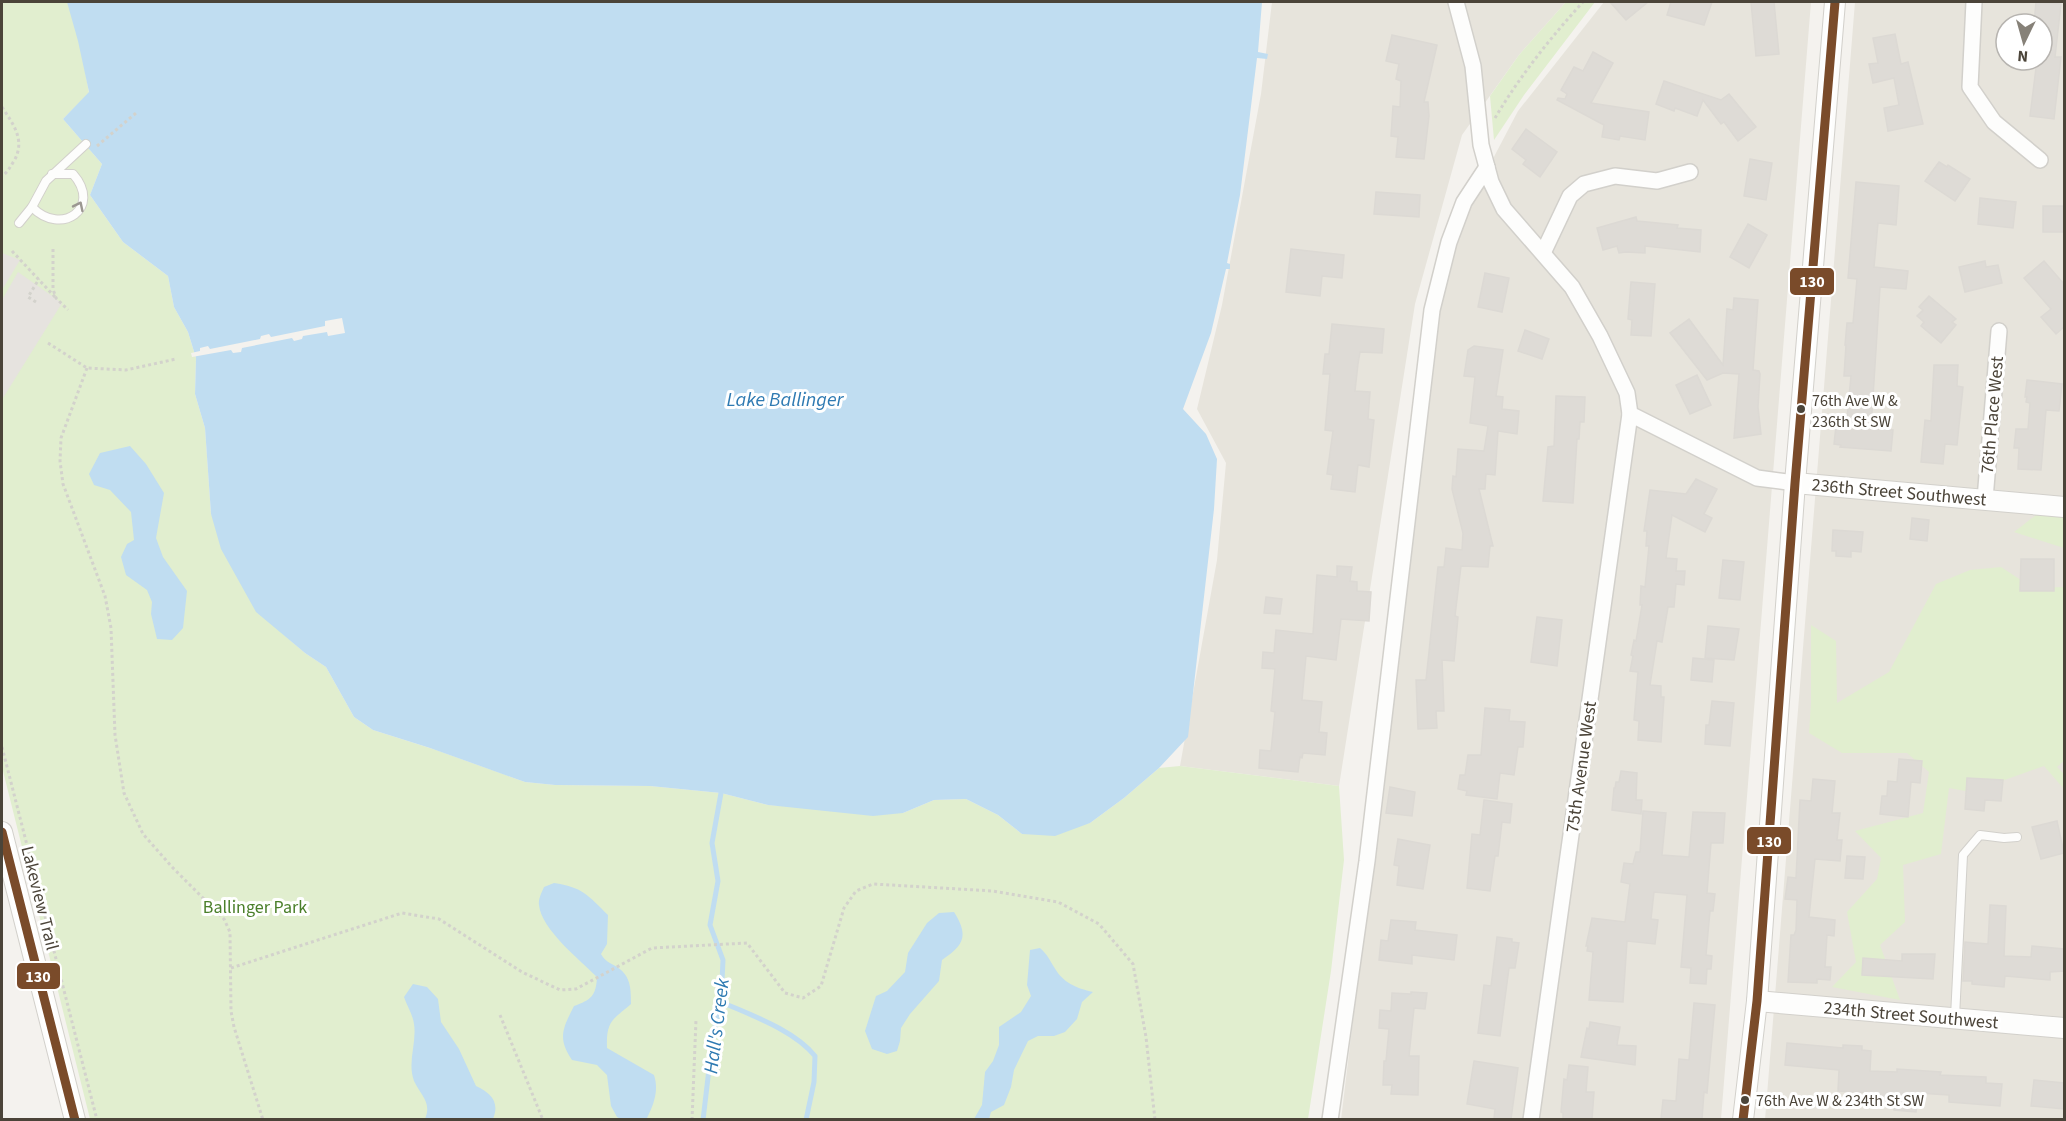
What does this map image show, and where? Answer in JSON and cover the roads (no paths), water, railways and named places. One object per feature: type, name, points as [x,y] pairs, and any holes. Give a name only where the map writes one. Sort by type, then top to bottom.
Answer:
[{"type":"street","points":[[1456,2],[1473,66],[1480,145],[1491,182],[1504,209],[1572,287],[1600,336],[1627,393],[1630,414]]},
{"type":"street","points":[[1743,1119],[1757,1002],[1795,483],[1835,2]]},
{"type":"street","points":[[1974,2],[1971,87],[1994,122],[2040,160]]},
{"type":"street","points":[[1330,1119],[1366,861],[1432,310],[1449,242],[1464,202],[1487,167]]},
{"type":"street","points":[[1543,253],[1570,196],[1584,184],[1615,176],[1657,181],[1690,172]]},
{"type":"street","name":"76th Place West","points":[[1984,499],[1999,331]]},
{"type":"street","name":"236th Street Southwest","points":[[1630,414],[1757,478],[2064,507]]},
{"type":"street","name":"75th Avenue West","points":[[1531,1119],[1630,414]]},
{"type":"street","points":[[2,834],[75,1119]]},
{"type":"street","name":"234th Street Southwest","points":[[1757,1002],[2064,1028]]},
{"type":"lane","points":[[19,223],[32,207],[51,174],[86,144]]},
{"type":"lane","points":[[32,207],[41,216],[64,220],[73,217],[81,207],[84,194],[81,184],[73,174],[51,174]]},
{"type":"lane","points":[[1955,1018],[1963,855],[1980,835],[2017,837]]},
{"type":"water","name":"Lake Ballinger","points":[[67,2],[1262,2],[1258,52],[1268,54],[1267,59],[1257,58],[1240,195],[1227,263],[1230,264],[1230,269],[1226,269],[1211,333],[1183,409],[1206,434],[1217,459],[1214,509],[1188,737],[1159,768],[1124,798],[1090,823],[1055,836],[1022,834],[998,815],[966,799],[934,800],[903,813],[873,816],[768,805],[721,793],[650,786],[555,785],[525,782],[373,730],[354,717],[326,667],[305,653],[256,612],[221,549],[211,514],[205,428],[195,394],[196,358],[188,332],[174,307],[168,276],[123,242],[90,195],[102,164],[63,119],[89,92]]},
{"type":"water","points":[[130,446],[146,464],[164,493],[156,538],[163,557],[187,591],[183,628],[172,640],[157,639],[151,614],[152,602],[147,590],[126,575],[121,557],[127,544],[134,540],[131,512],[110,490],[94,485],[89,474],[100,453]]},
{"type":"water","points":[[554,883],[584,893],[608,915],[607,944],[601,954],[628,979],[631,1004],[609,1026],[607,1048],[654,1075],[655,1097],[647,1118],[623,1120],[617,1117],[611,1106],[607,1075],[597,1065],[572,1060],[564,1045],[563,1033],[570,1014],[574,1006],[585,1002],[592,996],[597,977],[562,944],[541,914],[539,903],[541,893],[544,887]]},
{"type":"water","points":[[954,912],[962,928],[962,939],[955,950],[942,960],[939,981],[910,1014],[901,1028],[897,1051],[887,1054],[872,1049],[865,1031],[876,996],[887,991],[905,972],[908,953],[927,923],[939,913]]},
{"type":"water","points":[[1040,948],[1066,981],[1093,992],[1082,1002],[1077,1019],[1065,1032],[1054,1036],[1038,1036],[1028,1041],[1014,1070],[1004,1105],[991,1112],[989,1119],[974,1119],[982,1105],[985,1072],[993,1061],[999,1045],[999,1027],[1021,1012],[1031,996],[1027,985],[1030,950]]},
{"type":"water","points":[[413,984],[427,987],[438,999],[441,1022],[459,1049],[476,1086],[490,1095],[495,1103],[493,1119],[425,1119],[427,1108],[425,1099],[412,1074],[414,1024],[404,997]]},
{"type":"waterway","name":"Hall's Creek","points":[[703,1120],[713,1035],[721,1002],[723,960],[710,925],[718,881],[712,843],[721,793]]},
{"type":"waterway","points":[[721,1002],[784,1031],[796,1038],[815,1056],[814,1082],[806,1120]]},
{"type":"place","name":"76th Ave W & 236th St SW","points":[[1801,409]]},
{"type":"place","name":"76th Ave W & 234th St SW","points":[[1745,1100]]},
{"type":"park label","name":"Ballinger Park","points":[[255,907]]}]
